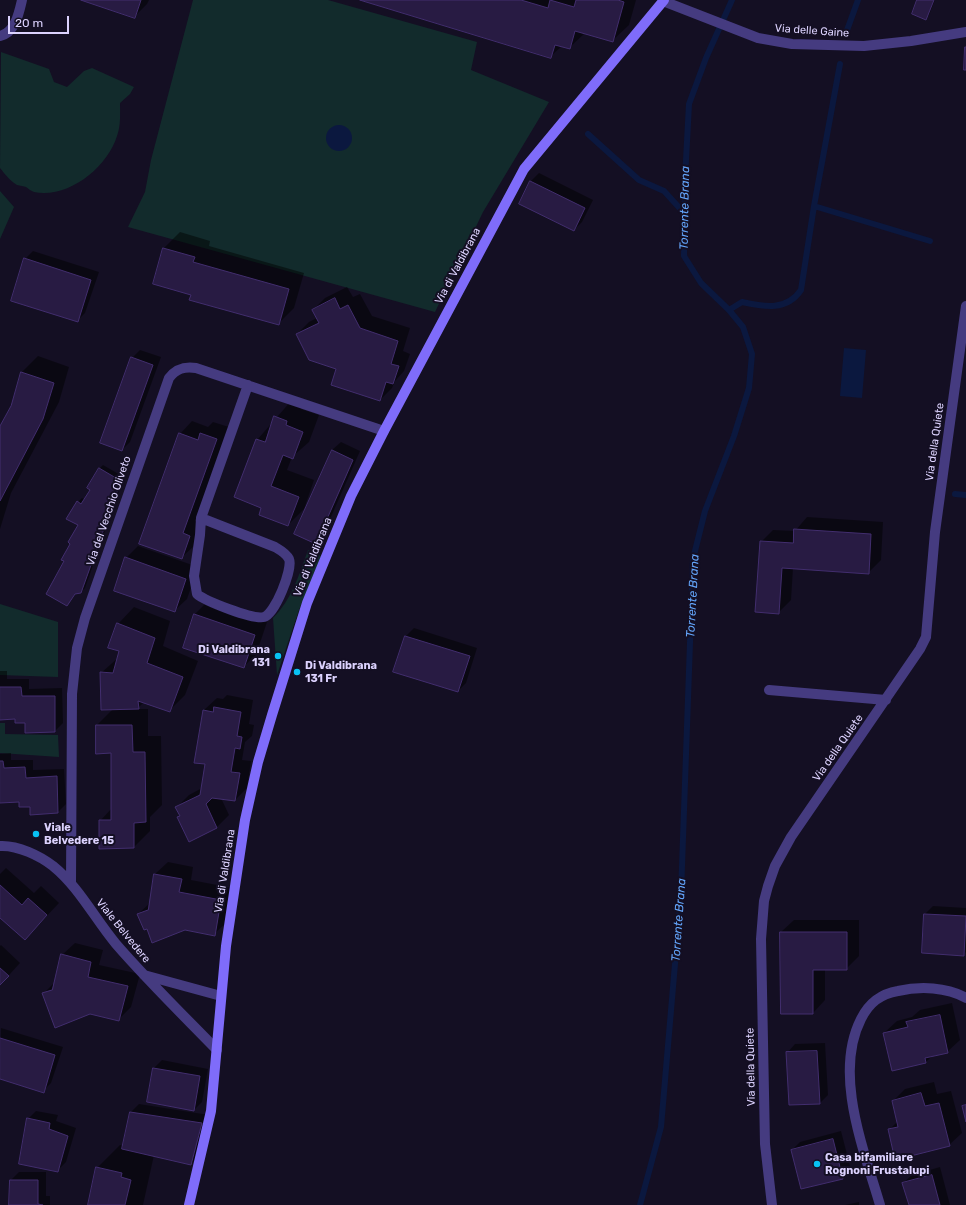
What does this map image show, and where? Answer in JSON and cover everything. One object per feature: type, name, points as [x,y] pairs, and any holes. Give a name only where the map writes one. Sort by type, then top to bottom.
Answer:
[{"type":"street","points":[[0,36],[4,35],[12,28],[22,0]]},
{"type":"street","name":"Via delle Gaine","points":[[664,0],[738,31],[758,38],[780,42],[834,46],[892,43],[966,32]]},
{"type":"street","name":"Via di Valdibrana","points":[[189,1205],[211,1111],[228,930],[245,820],[270,722],[310,596],[351,496],[384,431],[524,169],[664,0]]},
{"type":"street","name":"Via della Quiete","points":[[772,1205],[765,1144],[761,939],[764,901],[775,866],[784,848],[920,650],[926,637],[935,532],[966,306]]},
{"type":"street","name":"Via del Vecchio Oliveto","points":[[71,883],[72,694],[78,648],[85,618],[165,385],[174,372],[188,367],[248,385],[384,431]]},
{"type":"street","points":[[201,518],[275,547],[285,554],[288,559],[289,569],[275,606],[268,614],[263,617],[252,616],[207,600],[197,594],[194,576],[201,518],[248,385]]},
{"type":"street","points":[[769,690],[886,700]]},
{"type":"street","name":"Viale Belvedere","points":[[0,846],[38,856],[54,867],[71,883],[95,917],[144,975],[217,1050]]},
{"type":"street","points":[[144,975],[221,996]]},
{"type":"street","points":[[880,1205],[856,1117],[850,1078],[851,1044],[857,1026],[865,1011],[873,1002],[891,992],[918,988],[934,989],[948,991],[966,998]]},
{"type":"green space","points":[[193,0],[328,0],[477,42],[471,70],[549,102],[483,212],[435,312],[128,227],[145,192],[151,160]]},
{"type":"green space","points":[[1,52],[49,69],[54,82],[67,87],[84,71],[92,68],[134,87],[130,94],[120,103],[119,128],[112,148],[95,170],[73,186],[60,191],[47,193],[34,192],[26,187],[14,183],[0,168]]},
{"type":"green space","points":[[0,191],[14,207],[0,239]]},
{"type":"green space","points":[[308,550],[321,556],[299,610],[277,675],[273,618],[280,611],[290,595]]},
{"type":"green space","points":[[0,604],[58,622],[58,677],[0,675]]},
{"type":"green space","points":[[0,723],[5,723],[5,734],[58,735],[59,757],[0,753]]},
{"type":"water","points":[[339,125],[348,129],[352,138],[348,147],[339,151],[330,147],[326,138],[330,129]]},
{"type":"water","points":[[844,348],[866,350],[862,398],[840,396]]},
{"type":"building","points":[[81,0],[141,0],[135,18]]},
{"type":"building","points":[[360,0],[521,0],[548,8],[550,0],[574,7],[576,0],[618,0],[624,2],[613,42],[575,31],[570,49],[555,45],[551,58]]},
{"type":"building","points":[[917,0],[934,0],[926,20],[912,14]]},
{"type":"building","points":[[965,47],[966,70],[964,70]]},
{"type":"building","points":[[530,181],[585,208],[574,231],[519,204]]},
{"type":"building","points":[[163,248],[195,257],[193,262],[289,289],[279,325],[189,300],[191,295],[153,284]]},
{"type":"building","points":[[24,258],[91,280],[78,322],[11,301]]},
{"type":"building","points":[[335,298],[340,309],[348,305],[360,328],[398,341],[391,364],[399,366],[393,384],[386,382],[380,401],[331,385],[336,369],[309,360],[296,334],[319,323],[312,310]]},
{"type":"building","points":[[131,357],[153,365],[122,451],[100,443]]},
{"type":"building","points":[[21,372],[54,383],[43,419],[0,501],[0,426],[11,406]]},
{"type":"building","points":[[274,416],[287,421],[286,425],[303,432],[293,459],[283,455],[271,486],[299,497],[288,526],[259,515],[261,508],[234,497],[256,439],[265,442]]},
{"type":"building","points":[[179,433],[198,440],[200,433],[217,439],[183,533],[190,536],[182,559],[139,544]]},
{"type":"building","points":[[332,450],[353,460],[316,544],[294,534]]},
{"type":"building","points":[[99,468],[121,481],[81,593],[75,594],[67,606],[46,594],[64,561],[61,560],[70,544],[68,542],[78,525],[66,519],[77,501],[81,504],[90,490],[87,488]]},
{"type":"building","points":[[794,529],[871,534],[869,574],[782,568],[779,614],[755,612],[760,541],[793,543]]},
{"type":"building","points":[[125,557],[186,579],[175,612],[114,591]]},
{"type":"building","points":[[194,614],[255,635],[244,668],[183,648]]},
{"type":"building","points":[[117,623],[155,638],[147,663],[183,677],[170,712],[138,701],[139,709],[101,710],[100,672],[113,673],[119,651],[108,648]]},
{"type":"building","points":[[405,636],[470,656],[458,692],[393,672]]},
{"type":"building","points":[[0,687],[21,687],[22,696],[55,696],[55,732],[25,733],[25,723],[15,723],[15,719],[0,720]]},
{"type":"building","points":[[214,707],[241,712],[237,736],[242,737],[240,749],[235,748],[231,772],[240,773],[235,801],[212,798],[206,804],[217,828],[189,842],[177,817],[180,816],[175,807],[200,795],[205,764],[194,763],[203,710],[213,712]]},
{"type":"building","points":[[96,725],[132,725],[133,752],[145,752],[146,822],[134,823],[134,848],[99,849],[99,820],[111,820],[111,753],[96,754]]},
{"type":"building","points":[[0,761],[3,761],[4,768],[25,767],[26,778],[57,776],[58,813],[30,815],[30,807],[19,807],[19,802],[0,803]]},
{"type":"building","points":[[154,874],[182,879],[179,892],[221,900],[215,936],[185,930],[152,943],[147,929],[144,930],[137,914],[148,910]]},
{"type":"building","points":[[0,885],[22,905],[28,898],[47,915],[25,940],[0,918]]},
{"type":"building","points":[[924,914],[966,916],[964,956],[922,953]]},
{"type":"building","points":[[780,932],[847,932],[847,970],[813,970],[813,1014],[781,1014]]},
{"type":"building","points":[[61,954],[91,962],[88,977],[128,986],[119,1021],[90,1014],[55,1028],[42,993],[52,990]]},
{"type":"building","points":[[0,968],[9,976],[0,985]]},
{"type":"building","points":[[940,1015],[948,1053],[925,1058],[926,1063],[892,1071],[883,1033],[908,1027],[906,1022]]},
{"type":"building","points":[[0,1038],[55,1055],[44,1093],[0,1079]]},
{"type":"building","points":[[817,1051],[820,1104],[789,1105],[786,1052]]},
{"type":"building","points":[[153,1068],[200,1076],[194,1111],[147,1102]]},
{"type":"building","points":[[921,1093],[925,1106],[939,1103],[950,1146],[895,1160],[888,1129],[898,1127],[892,1101]]},
{"type":"building","points":[[966,1105],[966,1122],[962,1106]]},
{"type":"building","points":[[130,1112],[202,1123],[191,1165],[122,1149]]},
{"type":"building","points":[[27,1118],[50,1123],[49,1129],[68,1136],[58,1172],[19,1164]]},
{"type":"building","name":"Casa bifamiliare Rognoni Frustalupi","points":[[833,1139],[843,1179],[801,1189],[791,1150]]},
{"type":"building","points":[[96,1167],[122,1173],[121,1177],[131,1180],[125,1205],[88,1205]]},
{"type":"building","points":[[932,1175],[940,1205],[909,1205],[902,1183]]},
{"type":"building","points":[[10,1180],[38,1180],[38,1204],[43,1205],[9,1205]]},
{"type":"waterway","name":"Torrente Brana","points":[[640,1205],[661,1127],[681,894],[693,559],[705,511],[734,436],[749,388],[752,354],[743,327],[729,310],[701,283],[684,256],[685,179],[689,104],[706,58],[732,0]]},
{"type":"waterway","points":[[846,33],[858,0]]},
{"type":"waterway","points":[[729,310],[742,302],[775,306],[789,301],[801,290],[814,206],[840,64]]},
{"type":"waterway","points":[[588,134],[639,180],[664,191],[685,214]]},
{"type":"waterway","points":[[814,206],[930,241]]},
{"type":"waterway","points":[[955,494],[966,495]]},
{"type":"place","name":"Di Valdibrana 131","points":[[278,656]]},
{"type":"place","name":"Di Valdibrana 131 Fr","points":[[297,672]]},
{"type":"place","name":"Viale Belvedere 15","points":[[36,834]]},
{"type":"place","name":"Casa bifamiliare Rognoni Frustalupi","points":[[817,1164]]}]
